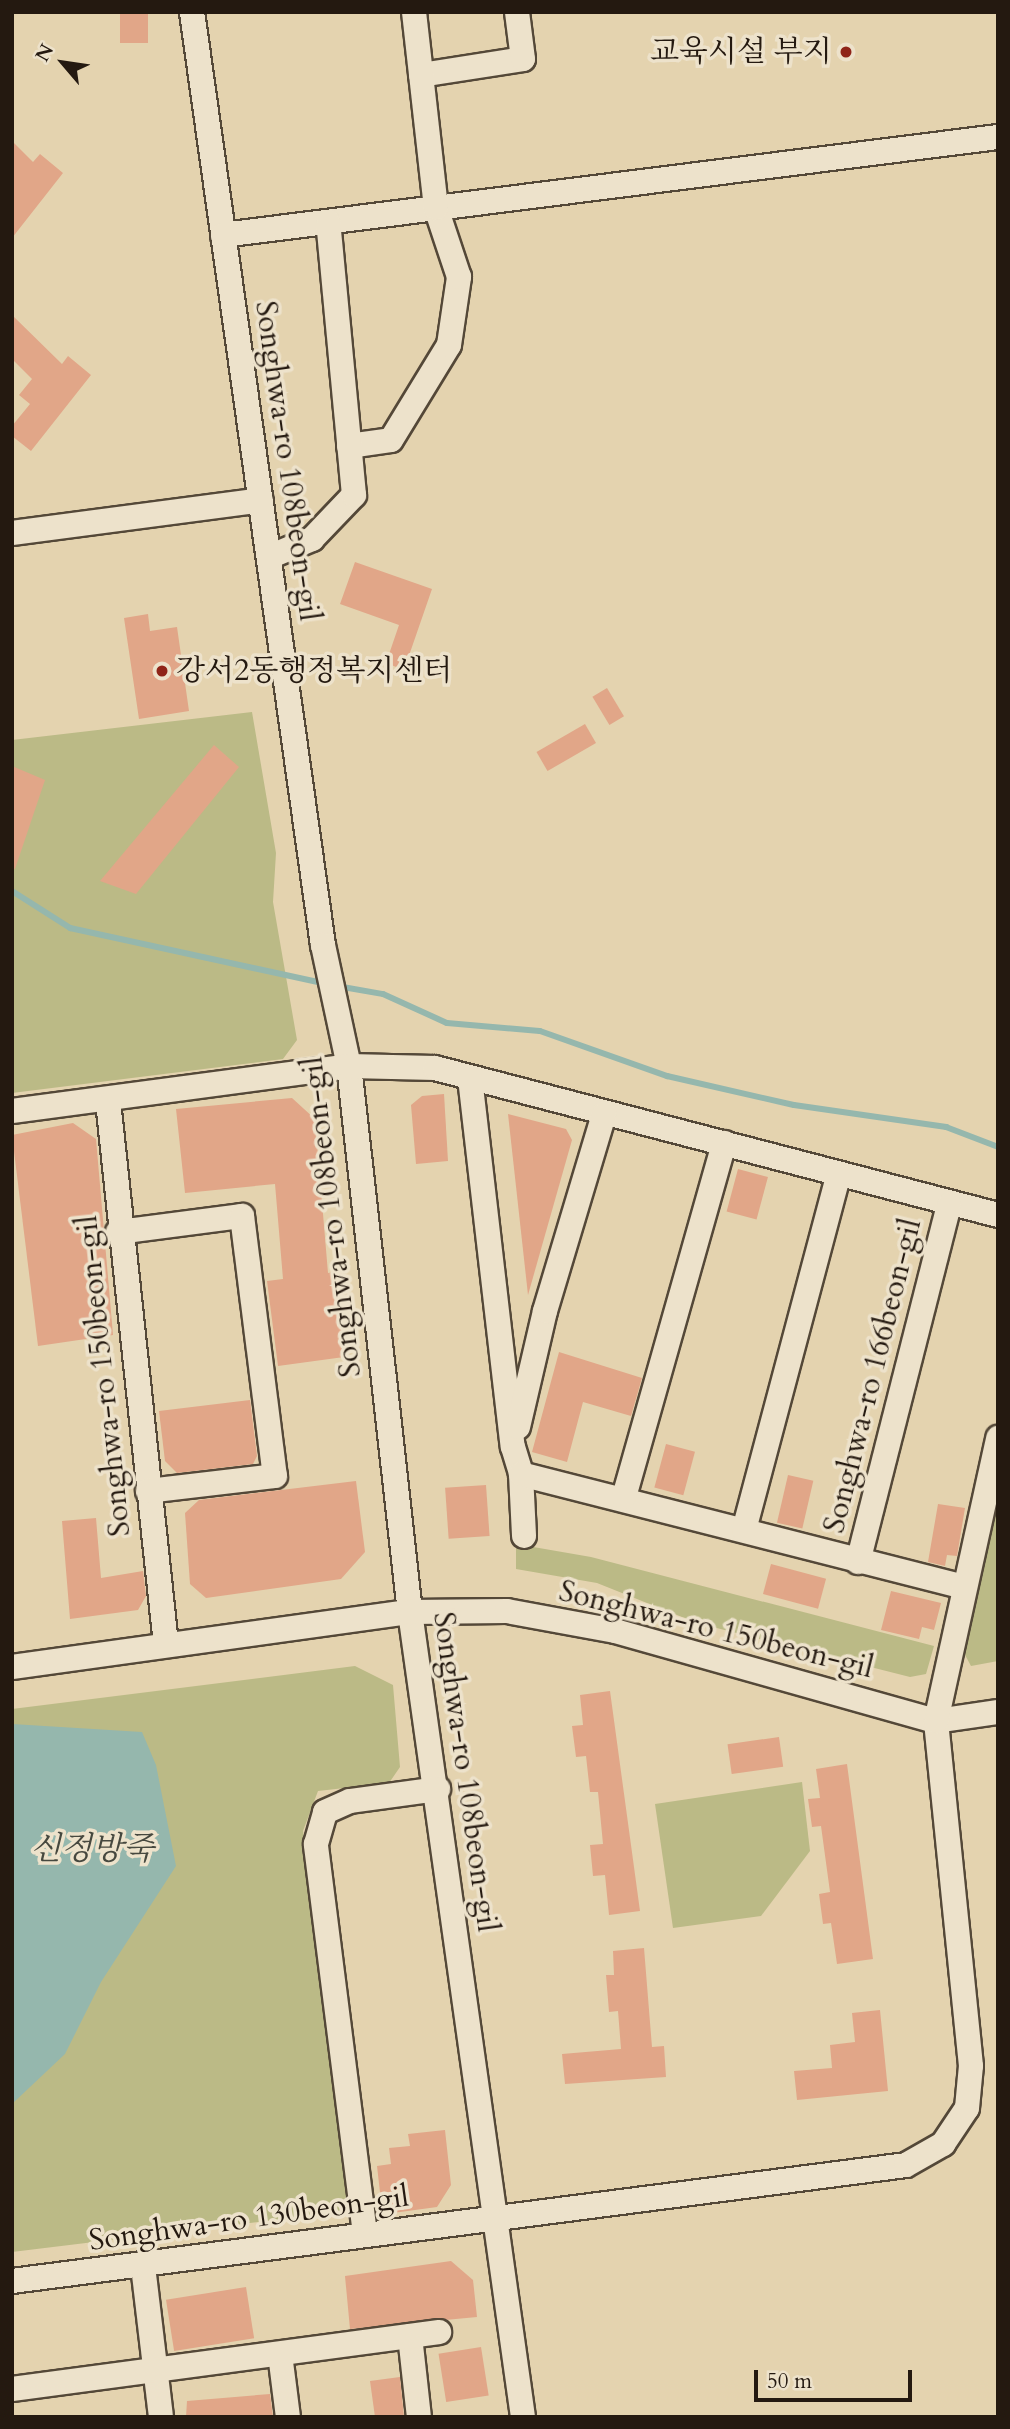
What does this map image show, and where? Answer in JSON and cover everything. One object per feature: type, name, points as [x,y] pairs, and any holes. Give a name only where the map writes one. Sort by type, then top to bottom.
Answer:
[{"type":"street","name":"Songhwa-ro 108beon-gil","points":[[192,12],[323,945],[349,1066],[410,1612],[438,1789],[523,2417]]},
{"type":"street","points":[[349,446],[391,440],[449,345],[458,277],[436,208],[414,12]]},
{"type":"street","points":[[421,75],[523,59],[517,12]]},
{"type":"street","points":[[223,234],[998,137]]},
{"type":"street","points":[[269,557],[312,539],[354,495],[328,222]]},
{"type":"street","points":[[12,533],[261,500]]},
{"type":"street","name":"Songhwa-ro 166beon-gil","points":[[12,1111],[108,1101],[349,1066],[435,1068],[949,1205],[998,1215]]},
{"type":"street","points":[[470,1078],[501,1324],[513,1447],[521,1475],[524,1536]]},
{"type":"street","name":"Songhwa-ro 150beon-gil","points":[[108,1101],[118,1232],[166,1644]]},
{"type":"street","points":[[513,1447],[545,1311],[604,1114]]},
{"type":"street","points":[[624,1497],[724,1143]]},
{"type":"street","points":[[744,1530],[838,1176]]},
{"type":"street","name":"Songhwa-ro 166beon-gil","points":[[858,1562],[949,1205]]},
{"type":"street","points":[[118,1232],[242,1216],[275,1476],[148,1491]]},
{"type":"street","points":[[501,1324],[514,1334],[526,1333],[545,1311]]},
{"type":"street","points":[[936,1721],[962,1586],[998,1438]]},
{"type":"street","points":[[521,1475],[624,1497],[858,1562],[962,1586]]},
{"type":"street","name":"Songhwa-ro 150beon-gil","points":[[12,1667],[410,1612],[507,1611],[615,1631],[936,1721],[998,1712]]},
{"type":"street","name":"Songhwa-ro 130beon-gil","points":[[12,2281],[906,2165],[943,2144],[967,2108],[971,2066],[936,1721]]},
{"type":"street","points":[[365,2234],[316,1844],[326,1812],[349,1801],[438,1789]]},
{"type":"street","points":[[143,2266],[161,2417]]},
{"type":"street","points":[[12,2389],[439,2332]]},
{"type":"street","points":[[410,2336],[419,2417]]},
{"type":"street","points":[[280,2354],[288,2417]]},
{"type":"shaded area","points":[[252,712],[276,853],[273,902],[297,1040],[283,1059],[12,1093],[12,740]]},
{"type":"shaded area","points":[[998,1501],[998,1661],[971,1666],[964,1653]]},
{"type":"shaded area","points":[[516,1544],[591,1557],[934,1646],[926,1674],[910,1677],[697,1623],[597,1583],[516,1569]]},
{"type":"shaded area","points":[[355,1666],[393,1685],[400,1767],[389,1783],[318,1791],[303,1831],[348,2211],[12,2252],[12,1709]]},
{"type":"shaded area","points":[[802,1782],[810,1851],[761,1916],[673,1928],[655,1804]]},
{"type":"water","name":"신정방죽","points":[[12,1724],[142,1732],[156,1765],[176,1866],[101,1982],[65,2054],[12,2104]]},
{"type":"building","points":[[120,12],[148,12],[148,43],[120,43]]},
{"type":"building","points":[[12,141],[33,162],[40,154],[63,173],[12,238]]},
{"type":"building","points":[[12,315],[62,364],[68,356],[91,375],[31,451],[12,436],[12,426],[30,404],[19,395],[32,379],[12,359]]},
{"type":"building","points":[[355,562],[432,589],[404,670],[386,663],[399,625],[340,604]]},
{"type":"building","points":[[148,614],[150,631],[177,627],[189,711],[139,719],[124,618]]},
{"type":"building","points":[[607,688],[624,716],[609,725],[592,697]]},
{"type":"building","points":[[585,724],[596,743],[548,771],[537,752]]},
{"type":"building","points":[[214,745],[239,767],[136,894],[100,881]]},
{"type":"building","points":[[12,766],[45,780],[15,869],[12,868]]},
{"type":"building","points":[[444,1094],[448,1161],[416,1164],[411,1105],[422,1096]]},
{"type":"building","points":[[292,1098],[315,1119],[328,1273],[340,1271],[349,1337],[342,1338],[344,1357],[278,1366],[267,1281],[283,1279],[275,1184],[185,1193],[176,1109]]},
{"type":"building","points":[[508,1114],[566,1129],[572,1140],[528,1295]]},
{"type":"building","points":[[73,1123],[96,1139],[113,1335],[38,1346],[12,1135]]},
{"type":"building","points":[[738,1169],[768,1177],[757,1220],[727,1212]]},
{"type":"building","points":[[559,1352],[642,1378],[631,1416],[583,1402],[567,1462],[532,1452]]},
{"type":"building","points":[[250,1400],[257,1456],[253,1464],[177,1473],[165,1461],[159,1411]]},
{"type":"building","points":[[666,1444],[695,1452],[683,1495],[654,1487]]},
{"type":"building","points":[[788,1475],[813,1481],[802,1529],[777,1523]]},
{"type":"building","points":[[356,1481],[365,1552],[341,1579],[206,1598],[190,1584],[185,1513],[199,1500]]},
{"type":"building","points":[[486,1485],[490,1536],[449,1539],[445,1488]]},
{"type":"building","points":[[938,1504],[965,1508],[957,1556],[947,1555],[945,1566],[928,1562]]},
{"type":"building","points":[[96,1518],[101,1578],[143,1571],[146,1596],[138,1610],[70,1619],[62,1521]]},
{"type":"building","points":[[771,1564],[826,1579],[818,1609],[763,1594]]},
{"type":"building","points":[[891,1591],[941,1603],[934,1630],[922,1627],[919,1639],[881,1630]]},
{"type":"building","points":[[610,1691],[640,1911],[609,1915],[605,1875],[593,1876],[590,1845],[603,1844],[598,1792],[590,1792],[586,1756],[576,1757],[572,1726],[583,1725],[580,1695]]},
{"type":"building","points":[[779,1737],[783,1767],[732,1774],[728,1744]]},
{"type":"building","points":[[847,1764],[873,1959],[837,1964],[831,1923],[823,1924],[819,1894],[830,1892],[821,1826],[812,1827],[808,1799],[820,1798],[816,1769]]},
{"type":"building","points":[[644,1948],[652,2047],[664,2046],[666,2077],[565,2084],[562,2054],[621,2049],[618,2011],[609,2012],[606,1975],[614,1975],[613,1951]]},
{"type":"building","points":[[880,2010],[888,2091],[797,2100],[794,2071],[832,2068],[830,2045],[855,2042],[852,2013]]},
{"type":"building","points":[[445,2130],[451,2185],[437,2207],[393,2213],[381,2201],[377,2166],[391,2164],[389,2148],[410,2146],[408,2134]]},
{"type":"building","points":[[451,2261],[473,2280],[477,2317],[350,2329],[345,2276]]},
{"type":"building","points":[[246,2287],[254,2338],[174,2351],[166,2300]]},
{"type":"building","points":[[481,2347],[489,2395],[446,2402],[439,2354]]},
{"type":"building","points":[[400,2377],[404,2417],[375,2417],[370,2381]]},
{"type":"building","points":[[270,2394],[273,2417],[186,2417],[187,2401]]},
{"type":"waterway","points":[[12,891],[70,928],[327,984]]},
{"type":"waterway","points":[[337,986],[383,994],[447,1023],[540,1031],[667,1076],[794,1105],[946,1127],[998,1147]]},
{"type":"place","name":"교육시설 부지","points":[[846,52]]},
{"type":"place","name":"강서2동행정복지센터","points":[[162,671]]}]
